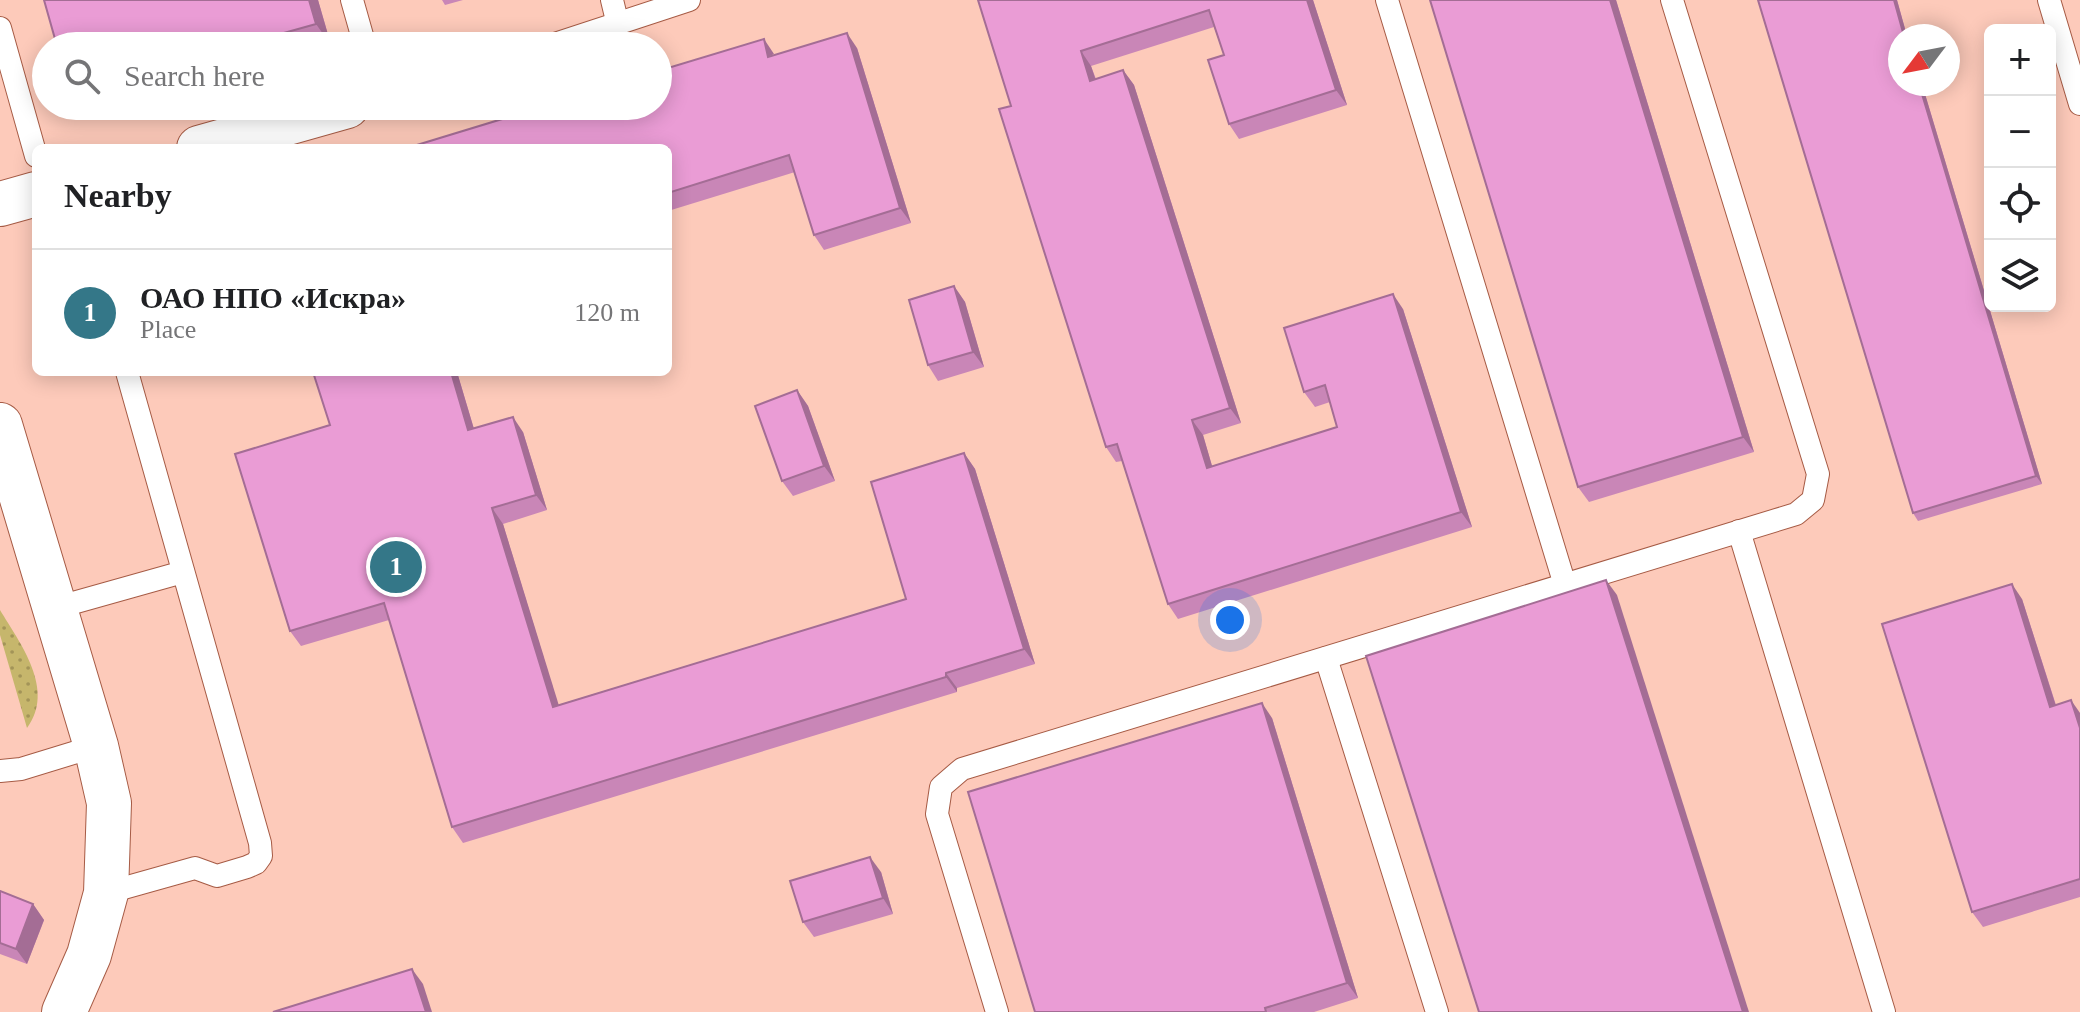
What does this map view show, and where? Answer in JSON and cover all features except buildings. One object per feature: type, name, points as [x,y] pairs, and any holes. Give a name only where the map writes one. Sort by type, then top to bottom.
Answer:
[{"type":"street","points":[[213,144],[298,120]]},
{"type":"street","points":[[0,204],[32,195]]},
{"type":"street","points":[[0,425],[96,746],[109,803],[106,893],[89,955],[64,1012]]},
{"type":"lane","points":[[352,0],[361,32]]},
{"type":"lane","points":[[612,0],[618,25]]},
{"type":"lane","points":[[595,32],[689,0]]},
{"type":"lane","points":[[1387,0],[1565,585]]},
{"type":"lane","points":[[997,1012],[937,814],[941,787],[962,769],[1796,514],[1813,500],[1818,474],[1672,0]]},
{"type":"lane","points":[[2049,0],[2080,104]]},
{"type":"lane","points":[[0,28],[33,144]]},
{"type":"lane","points":[[106,893],[195,868],[217,876],[256,863],[261,856],[260,843],[128,376]]},
{"type":"lane","points":[[1739,531],[1884,1012]]},
{"type":"lane","points":[[55,608],[183,572]]},
{"type":"lane","points":[[1326,658],[1437,1012]]},
{"type":"lane","points":[[0,771],[21,769],[96,746]]},
{"type":"shaded area","points":[[0,610],[25,652],[36,683],[38,698],[35,713],[27,728],[0,635]]},
{"type":"place","name":"ОАО НПО «Искра»","points":[[396,567]]}]
